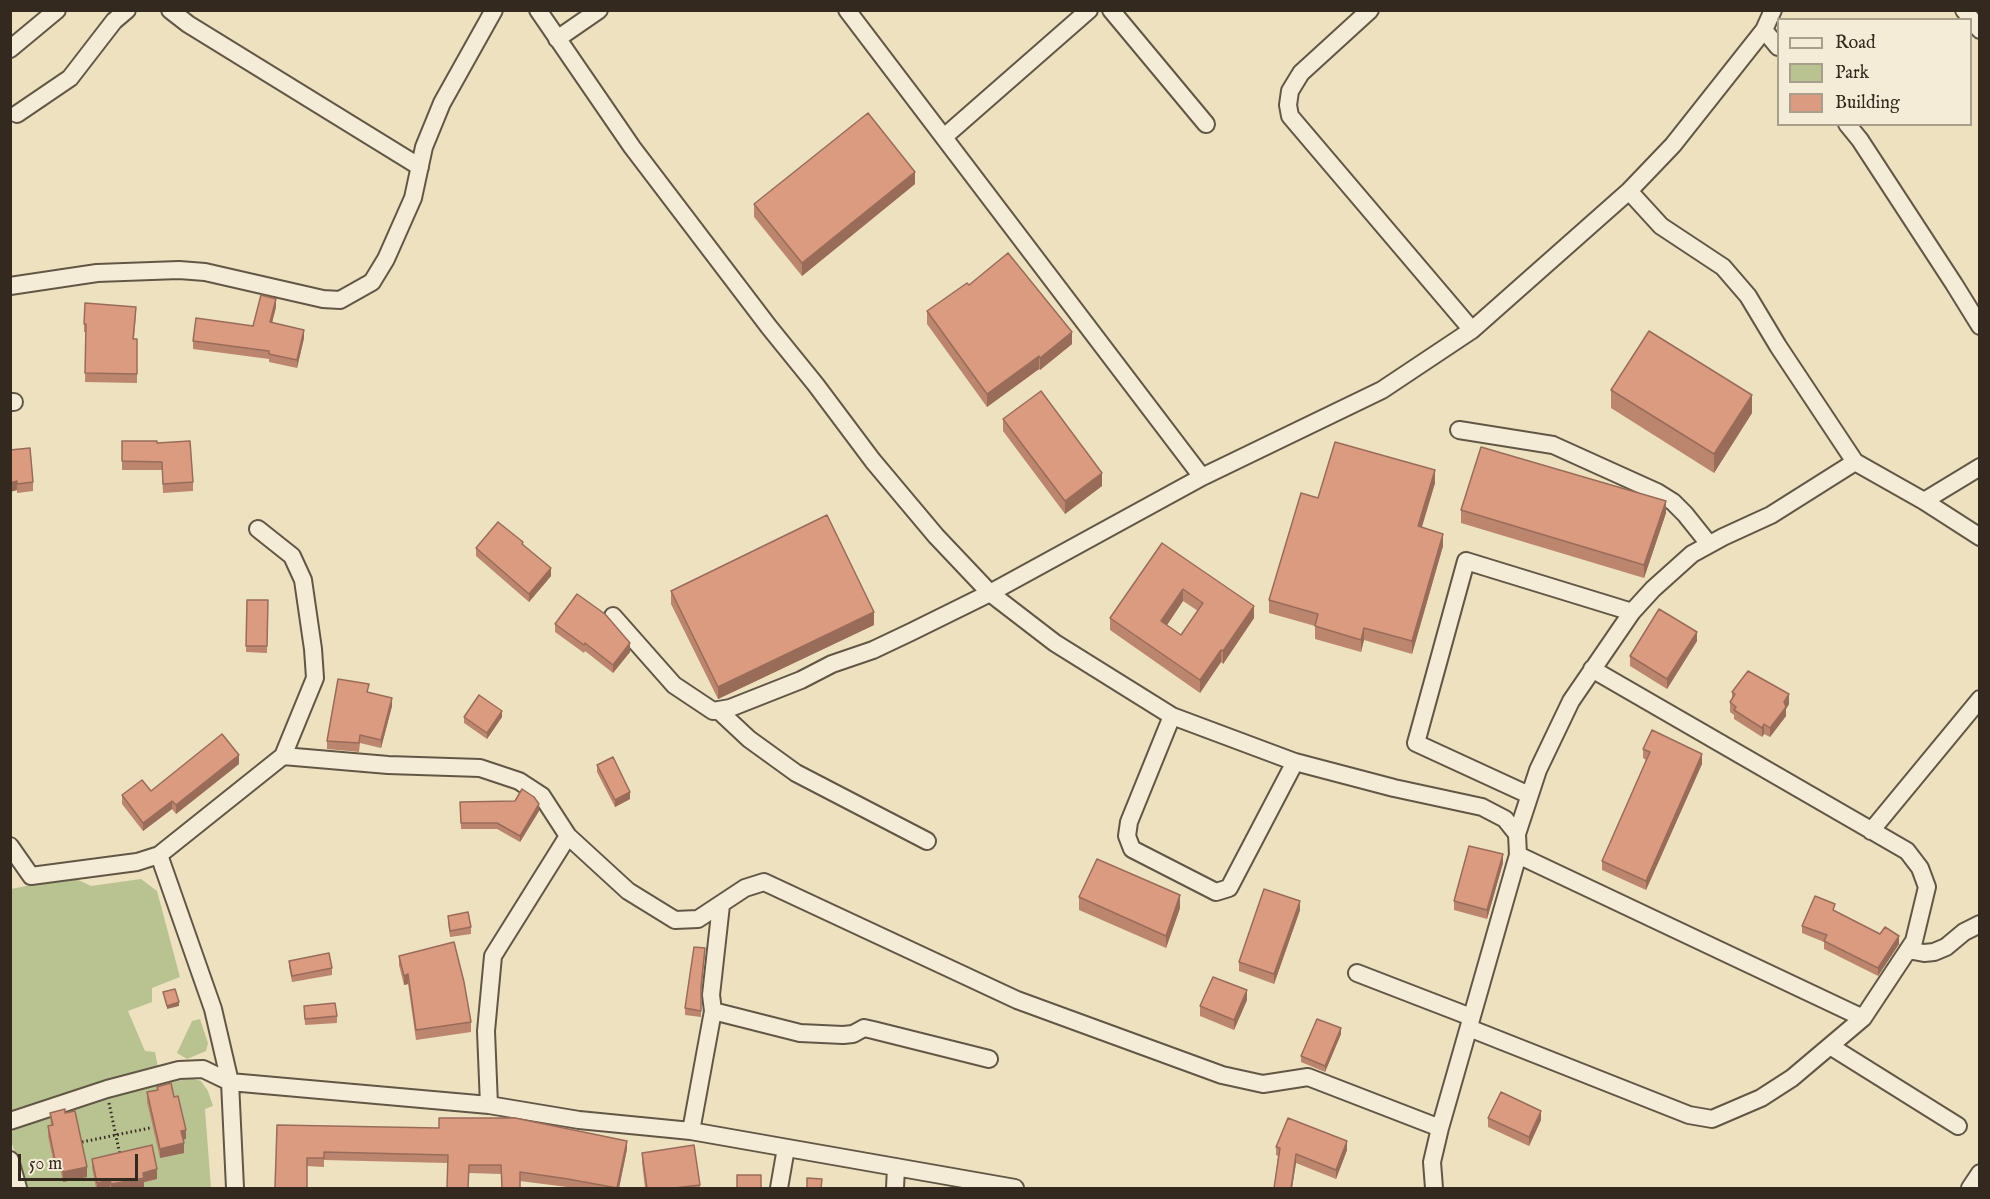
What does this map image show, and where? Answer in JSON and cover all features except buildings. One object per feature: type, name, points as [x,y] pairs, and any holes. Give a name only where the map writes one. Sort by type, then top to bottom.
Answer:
[{"type":"street","points":[[10,49],[57,10]]},
{"type":"street","points":[[17,114],[70,78],[114,21],[126,10]]},
{"type":"street","points":[[170,10],[188,24],[420,168]]},
{"type":"street","points":[[10,286],[97,273],[179,270],[205,272],[323,299],[340,300],[372,282],[386,259],[413,198],[424,147],[442,103],[494,10]]},
{"type":"street","points":[[538,10],[632,147],[769,327],[929,528],[990,593],[1055,643],[1172,716],[1295,762],[1394,788],[1482,807],[1505,819],[1517,834]]},
{"type":"street","points":[[557,39],[599,10]]},
{"type":"street","points":[[847,10],[1202,477]]},
{"type":"street","points":[[944,137],[1089,10]]},
{"type":"street","points":[[1111,10],[1206,124]]},
{"type":"street","points":[[1371,10],[1301,74],[1290,91],[1288,105],[1290,116],[1472,330]]},
{"type":"street","points":[[613,616],[674,685],[713,711],[718,710],[801,680],[832,664],[873,650],[990,593],[1202,477],[1382,390],[1472,330],[1629,191],[1673,145],[1764,30],[1773,10]]},
{"type":"street","points":[[1764,30],[1777,45]]},
{"type":"street","points":[[1849,126],[1860,140],[1980,326]]},
{"type":"street","points":[[1629,191],[1661,226],[1723,267],[1748,296],[1778,346],[1856,462],[1924,501],[1980,537]]},
{"type":"street","points":[[1459,430],[1553,445],[1657,492],[1673,502],[1685,514],[1709,544]]},
{"type":"street","points":[[1434,1188],[1432,1162],[1518,855],[1517,834],[1538,770],[1570,701],[1632,612],[1674,569],[1709,544],[1770,515],[1856,462]]},
{"type":"street","points":[[1924,501],[1980,467]]},
{"type":"street","points":[[10,846],[31,876],[137,862],[159,855],[283,756],[315,678],[313,649],[303,580],[292,556],[258,529]]},
{"type":"street","points":[[1529,795],[1416,743],[1466,561],[1632,612]]},
{"type":"street","points":[[1357,973],[1689,1114],[1712,1119],[1761,1098],[1792,1078],[1863,1018],[1914,941],[1927,887],[1920,868],[1906,851],[1592,669]]},
{"type":"street","points":[[1871,831],[1980,699]]},
{"type":"street","points":[[718,710],[749,739],[796,773],[927,841]]},
{"type":"street","points":[[1172,716],[1129,822],[1127,836],[1132,849],[1216,892],[1229,888],[1295,762]]},
{"type":"street","points":[[283,756],[388,765],[480,768],[519,781],[542,796],[568,836],[628,891],[675,921],[698,919],[745,888],[764,882],[1017,1000],[1222,1075],[1263,1084],[1308,1077],[1440,1128]]},
{"type":"street","points":[[489,1105],[486,1031],[493,956],[568,836]]},
{"type":"street","points":[[159,855],[213,1009],[230,1083],[236,1188]]},
{"type":"street","points":[[1518,855],[1863,1018]]},
{"type":"street","points":[[691,1131],[712,1011],[711,995],[721,905]]},
{"type":"street","points":[[1908,950],[1934,952],[1980,924]]},
{"type":"street","points":[[712,1011],[800,1033],[843,1035],[853,1034],[864,1028],[989,1059]]},
{"type":"street","points":[[1830,1046],[1958,1126]]},
{"type":"street","points":[[10,1121],[106,1089],[179,1070],[203,1069],[230,1083],[489,1105],[579,1120],[691,1131],[1015,1188]]},
{"type":"street","points":[[779,1188],[786,1148]]},
{"type":"street","points":[[10,1160],[18,1188]]},
{"type":"street","points":[[895,1188],[897,1167]]},
{"type":"street","points":[[1970,1188],[1980,1173]]},
{"type":"path","points":[[106,1089],[121,1159]]},
{"type":"path","points":[[82,1142],[150,1128]]},
{"type":"green space","points":[[72,877],[91,886],[141,879],[157,891],[180,977],[152,988],[152,1002],[128,1011],[145,1051],[155,1052],[158,1067],[11,1110],[11,889]]},
{"type":"green space","points":[[200,1019],[208,1043],[206,1051],[187,1059],[177,1053],[192,1021]]},
{"type":"green space","points":[[190,1078],[201,1081],[208,1091],[213,1106],[205,1109],[211,1188],[27,1188],[11,1141],[15,1126],[86,1103]]}]
